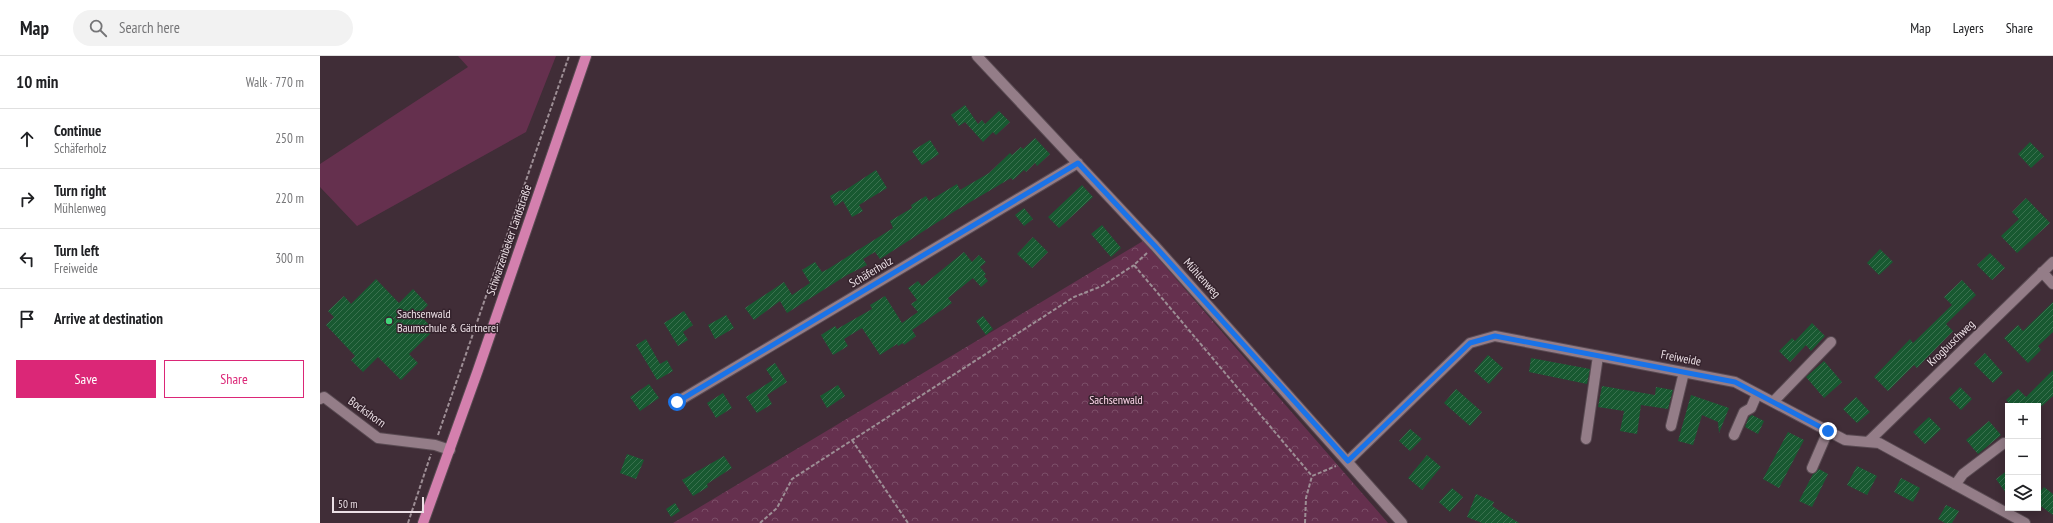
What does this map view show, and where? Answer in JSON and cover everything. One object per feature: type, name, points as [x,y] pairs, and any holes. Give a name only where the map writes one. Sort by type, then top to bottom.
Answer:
[{"type":"main road","name":"Schwarzenbeker Landstraße","points":[[423,523],[450,450],[586,56]]},
{"type":"street","name":"Mühlenweg","points":[[977,56],[1155,246],[1402,523]]},
{"type":"street","name":"Schäferholz","points":[[677,402],[1078,163]]},
{"type":"street","name":"Krogbuschweg","points":[[1868,442],[2053,262]]},
{"type":"street","points":[[2042,272],[2053,284]]},
{"type":"street","name":"Freiweide","points":[[1348,461],[1470,343],[1495,336],[1735,382],[1845,440],[1879,443],[2025,523]]},
{"type":"street","points":[[1773,402],[1831,342]]},
{"type":"street","points":[[1586,439],[1598,356]]},
{"type":"street","points":[[1671,426],[1684,372]]},
{"type":"street","points":[[1734,435],[1744,412],[1751,408],[1757,394]]},
{"type":"street","name":"Bockshorn","points":[[320,399],[324,397],[378,438],[435,445],[450,450]]},
{"type":"street","points":[[1812,468],[1828,431]]},
{"type":"street","points":[[1956,485],[1963,474],[2004,443]]},
{"type":"path","points":[[408,523],[569,56]]},
{"type":"path","points":[[760,523],[777,508],[792,479],[1074,297],[1102,286],[1134,265],[1155,246]]},
{"type":"path","points":[[1134,265],[1312,476]]},
{"type":"path","points":[[852,440],[908,523]]},
{"type":"path","points":[[1312,476],[1348,461]]},
{"type":"path","points":[[1305,523],[1306,498],[1312,476]]},
{"type":"green space","points":[[458,56],[556,56],[526,132],[357,226],[320,187],[320,164],[468,67]]},
{"type":"green space","name":"Sachsenwald","points":[[1143,241],[1388,523],[673,523],[690,513]]},
{"type":"building","points":[[965,105],[978,124],[982,120],[985,124],[999,111],[1010,122],[996,135],[993,132],[983,142],[965,122],[959,126],[951,115]]},
{"type":"building","points":[[1035,138],[1050,154],[1037,166],[1035,163],[1026,172],[1024,170],[1013,180],[1011,178],[955,211],[880,259],[875,252],[863,259],[867,265],[847,275],[787,313],[780,301],[754,320],[745,308],[784,282],[792,295],[810,283],[802,270],[815,262],[822,272],[828,269],[893,228],[890,221],[912,208],[911,205],[926,196],[929,201],[957,184],[960,190],[989,173],[1010,153],[1012,155],[1021,147],[1023,149]]},
{"type":"building","points":[[930,140],[939,154],[922,165],[912,151]]},
{"type":"building","points":[[2030,142],[2044,156],[2031,168],[2018,154]]},
{"type":"building","points":[[876,170],[887,188],[859,205],[863,211],[852,217],[843,201],[835,206],[830,196],[841,190],[844,191]]},
{"type":"building","points":[[1082,185],[1093,197],[1059,228],[1048,217]]},
{"type":"building","points":[[2026,198],[2050,223],[2017,253],[2001,236],[2019,219],[2012,212]]},
{"type":"building","points":[[1024,208],[1033,219],[1024,226],[1015,215]]},
{"type":"building","points":[[1102,225],[1121,248],[1111,257],[1091,234]]},
{"type":"building","points":[[1033,237],[1048,252],[1032,268],[1017,254]]},
{"type":"building","points":[[1880,249],[1893,262],[1879,275],[1867,263]]},
{"type":"building","points":[[964,252],[972,262],[979,255],[986,262],[980,267],[986,274],[984,276],[988,281],[981,287],[973,278],[948,298],[952,303],[912,330],[916,336],[904,345],[903,343],[898,346],[897,344],[880,355],[862,328],[844,339],[848,346],[833,355],[821,335],[835,326],[837,329],[872,309],[870,305],[885,296],[902,323],[918,312],[911,304],[917,300],[908,288],[918,281],[922,286]]},
{"type":"building","points":[[1990,253],[2005,268],[1992,280],[1977,265]]},
{"type":"building","points":[[376,279],[399,303],[413,289],[428,305],[419,314],[434,330],[409,354],[418,363],[401,380],[378,357],[363,372],[351,360],[355,356],[326,325],[334,317],[328,311],[344,296],[351,304]]},
{"type":"building","points":[[1962,280],[1976,295],[1946,324],[1953,331],[1917,368],[1914,365],[1888,391],[1874,377],[1910,339],[1913,343],[1952,305],[1944,297]]},
{"type":"building","points":[[2053,302],[2053,332],[2038,346],[2041,350],[2028,363],[2004,338],[2018,325],[2023,331]]},
{"type":"building","points":[[684,311],[693,325],[683,332],[688,340],[678,346],[664,323]]},
{"type":"building","points":[[726,315],[734,328],[715,339],[708,325]]},
{"type":"building","points":[[983,316],[993,329],[986,335],[976,321]]},
{"type":"building","points":[[1812,323],[1825,336],[1811,351],[1806,345],[1790,362],[1779,351],[1792,338],[1795,341]]},
{"type":"building","points":[[646,339],[660,364],[667,360],[673,371],[657,380],[636,345]]},
{"type":"building","points":[[1985,353],[2003,373],[1993,383],[1974,364]]},
{"type":"building","points":[[1488,355],[1503,368],[1489,384],[1474,371]]},
{"type":"building","points":[[1531,358],[1590,369],[1587,384],[1529,372]]},
{"type":"building","points":[[1824,361],[1842,382],[1824,398],[1806,377]]},
{"type":"building","points":[[775,363],[787,382],[767,395],[772,404],[757,413],[746,397],[773,380],[766,369]]},
{"type":"building","points":[[2053,370],[2053,396],[2042,406],[2041,403],[2008,403],[2006,400],[2018,389],[2026,397]]},
{"type":"building","points":[[649,384],[659,398],[640,411],[630,397]]},
{"type":"building","points":[[838,385],[845,396],[827,408],[820,396]]},
{"type":"building","points":[[1602,386],[1655,395],[1656,387],[1673,390],[1668,409],[1641,405],[1637,434],[1620,431],[1624,411],[1598,407]]},
{"type":"building","points":[[1960,387],[1972,399],[1961,410],[1949,398]]},
{"type":"building","points":[[1456,389],[1482,412],[1470,426],[1444,403]]},
{"type":"building","points":[[723,393],[732,408],[716,418],[707,403]]},
{"type":"building","points":[[1691,395],[1729,408],[1719,433],[1718,422],[1702,415],[1693,445],[1678,441]]},
{"type":"building","points":[[1856,397],[1870,412],[1857,423],[1843,409]]},
{"type":"building","points":[[1752,415],[1764,421],[1758,434],[1745,427],[1749,417]]},
{"type":"building","points":[[1929,417],[1941,429],[1925,444],[1913,432]]},
{"type":"building","points":[[1989,421],[2001,435],[1978,454],[1966,440]]},
{"type":"building","points":[[1410,429],[1422,439],[1410,451],[1399,441]]},
{"type":"building","points":[[1788,432],[1804,440],[1779,488],[1763,479]]},
{"type":"building","points":[[627,454],[644,460],[636,479],[620,473]]},
{"type":"building","points":[[1427,455],[1441,467],[1422,490],[1408,478]]},
{"type":"building","points":[[724,456],[732,468],[707,484],[708,487],[693,496],[682,480]]},
{"type":"building","points":[[1857,466],[1877,476],[1867,495],[1847,485]]},
{"type":"building","points":[[1819,469],[1828,474],[1812,507],[1799,501],[1813,474]]},
{"type":"building","points":[[2005,472],[2005,492],[1996,479]]},
{"type":"building","points":[[1901,478],[1920,488],[1913,502],[1894,492]]},
{"type":"building","points":[[2044,487],[2053,494],[2053,515],[2041,506],[2041,490]]},
{"type":"building","points":[[1452,488],[1463,497],[1450,512],[1439,502]]},
{"type":"building","points":[[1476,494],[1494,502],[1492,506],[1519,523],[1482,523],[1467,517]]},
{"type":"building","points":[[675,503],[680,511],[671,517],[666,509]]},
{"type":"building","points":[[1946,505],[1959,511],[1952,523],[1945,523],[1938,519]]},
{"type":"place","name":"Sachsenwald Baumschule & Gärtnerei","points":[[389,321]]},
{"type":"route","points":[[677,402],[1078,163],[1155,246],[1348,461],[1470,343],[1495,336],[1735,382],[1828,431]]}]
